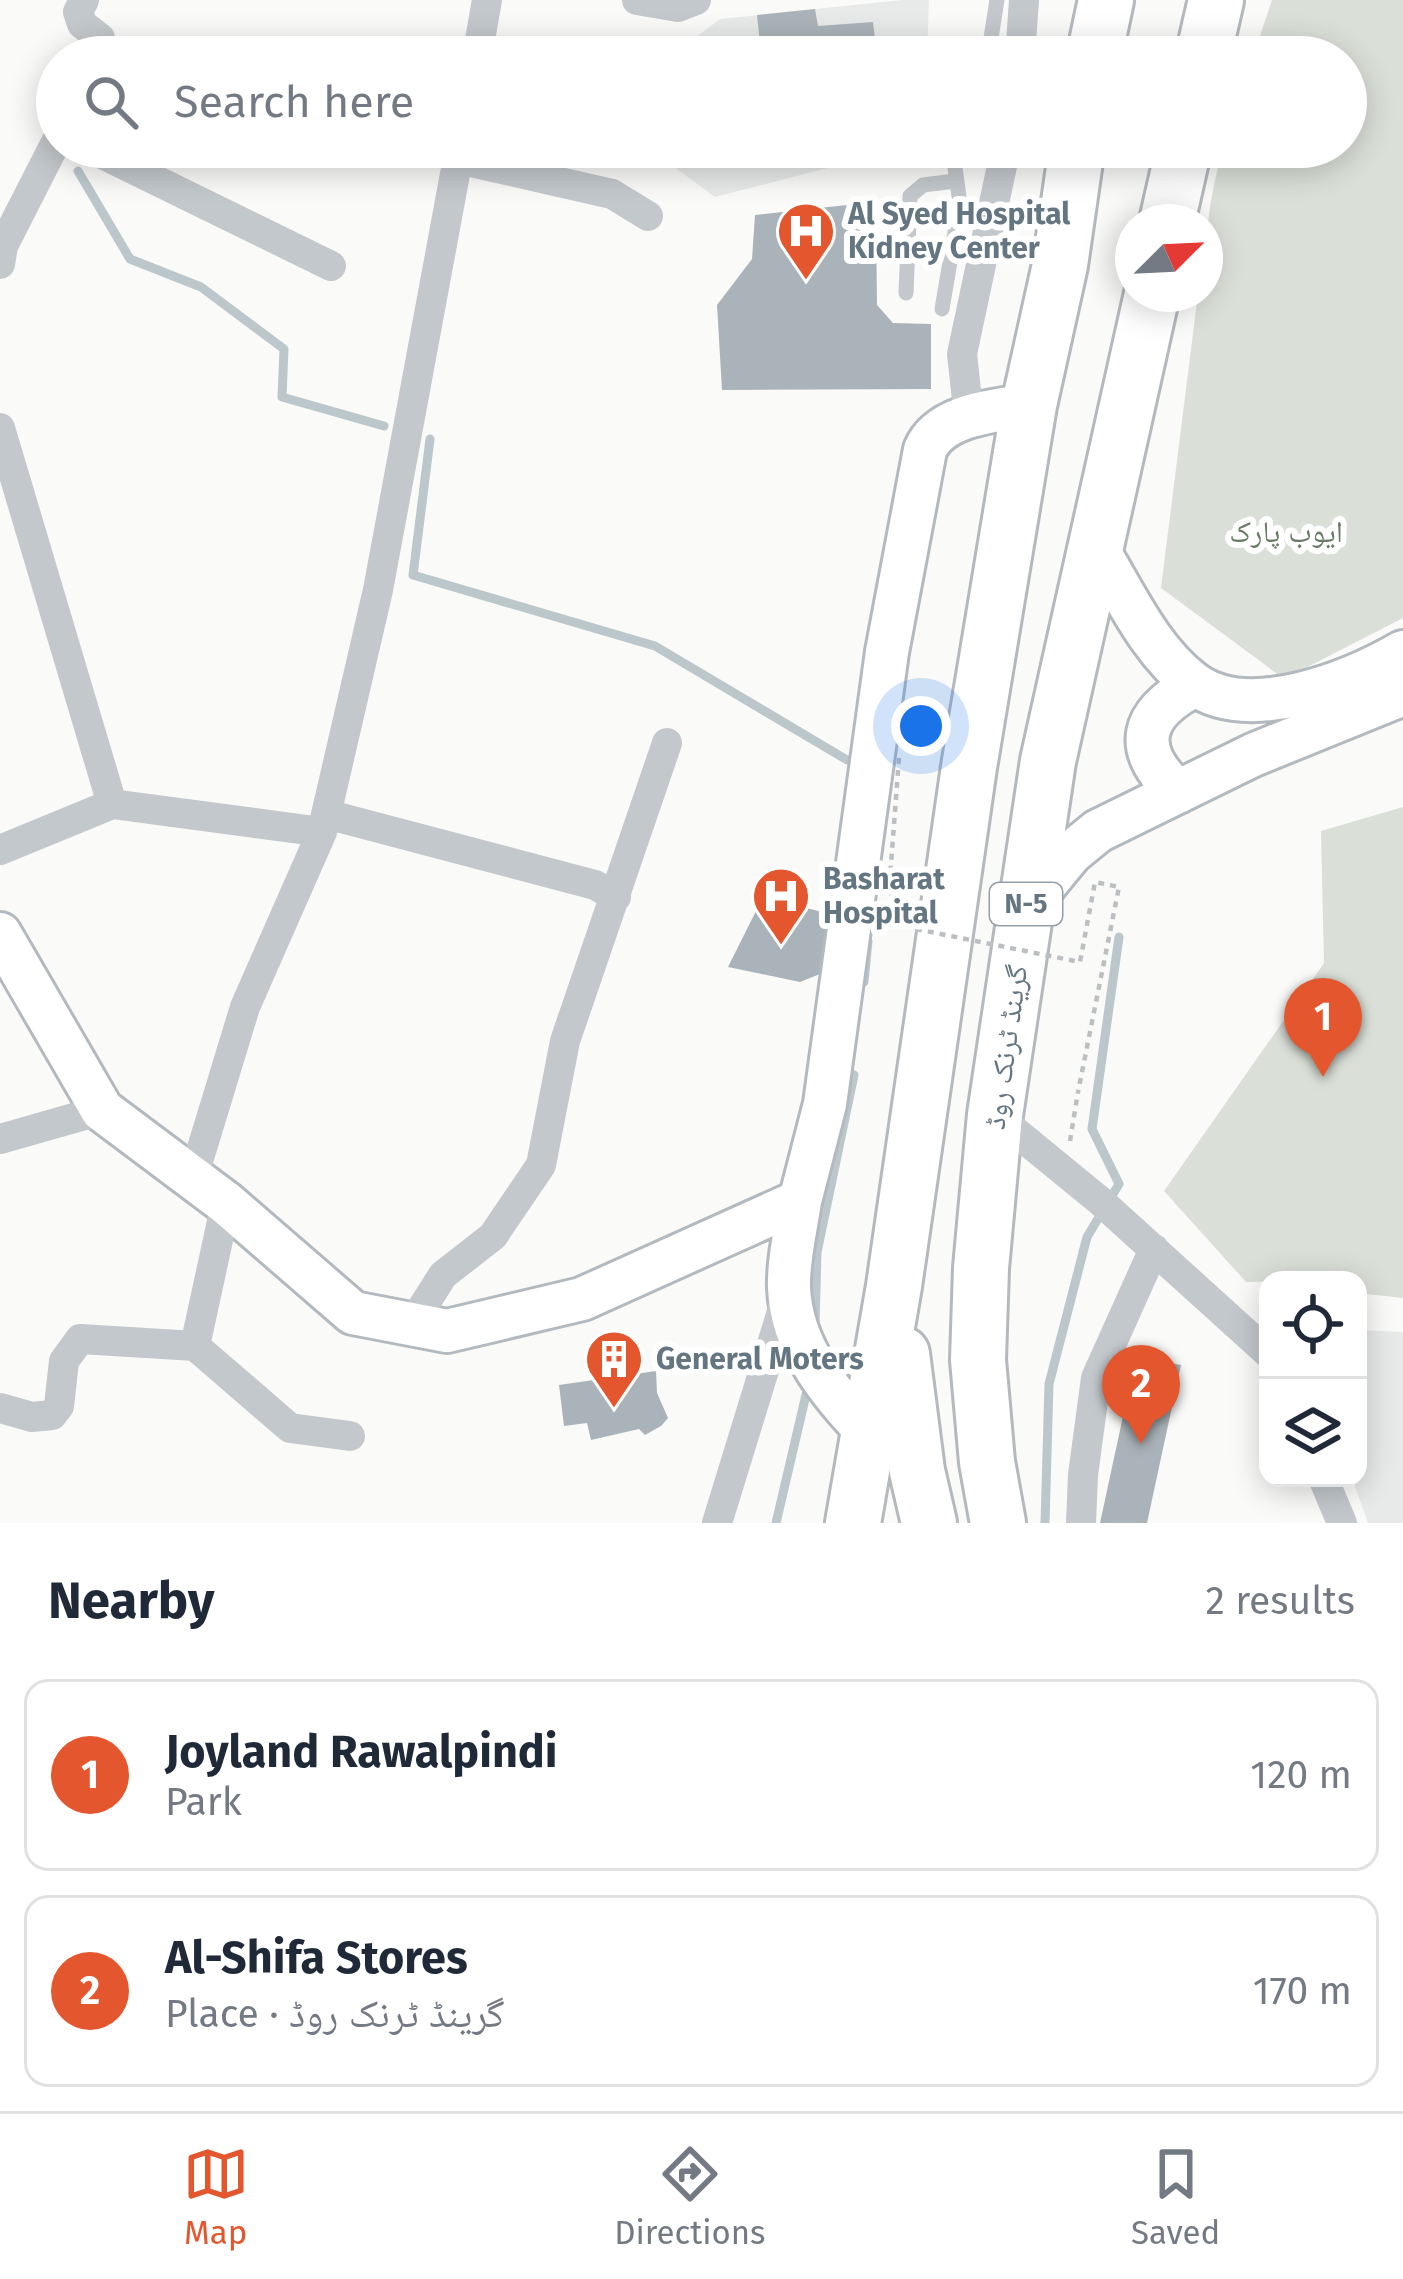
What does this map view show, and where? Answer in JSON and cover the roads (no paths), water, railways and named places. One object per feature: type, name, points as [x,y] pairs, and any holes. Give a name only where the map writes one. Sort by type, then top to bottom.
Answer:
[{"type":"highway","points":[[1081,0],[1081,36]]},
{"type":"highway","points":[[1098,36],[1106,0]]},
{"type":"highway","points":[[1208,36],[1216,0]]},
{"type":"highway","name":"N-5","points":[[853,1523],[856,1420],[894,1286],[968,767],[1029,404],[1060,265],[1073,168]]},
{"type":"highway","points":[[1172,204],[1180,168]]},
{"type":"highway","name":"گرینڈ ٹرنک روڈ","points":[[998,1523],[978,1360],[995,1114],[1048,760],[1148,312]]},
{"type":"highway","name":"N-5","points":[[894,1286],[916,1472],[929,1523]]},
{"type":"street","points":[[84,0],[78,12],[82,24],[97,36]]},
{"type":"street","points":[[481,36],[487,0]]},
{"type":"street","points":[[637,0],[677,7],[696,0]]},
{"type":"street","points":[[1021,36],[1024,0]]},
{"type":"street","points":[[0,264],[3,246],[43,168]]},
{"type":"street","points":[[131,168],[331,266]]},
{"type":"street","points":[[194,1346],[209,1192],[245,1007],[324,823],[378,590],[456,168]]},
{"type":"street","points":[[515,168],[612,194],[648,216]]},
{"type":"street","points":[[968,418],[962,354],[1002,168]]},
{"type":"street","points":[[717,1523],[789,1287],[800,1201],[825,1104],[887,652],[925,450],[938,430],[1029,404]]},
{"type":"street","points":[[0,428],[112,804]]},
{"type":"street","points":[[1096,547],[1152,640],[1195,685],[1236,698],[1285,700],[1403,652]]},
{"type":"street","points":[[1178,792],[1153,759],[1149,732],[1161,705],[1195,685]]},
{"type":"street","points":[[1025,910],[1071,853],[1098,831],[1253,755],[1403,694]]},
{"type":"street","points":[[412,1324],[443,1275],[494,1236],[541,1165],[565,1041],[667,743]]},
{"type":"street","points":[[0,850],[112,804],[324,823],[595,885],[616,897]]},
{"type":"street","points":[[0,934],[102,1110],[353,1313],[447,1331],[582,1299],[800,1201]]},
{"type":"street","points":[[0,1138],[102,1110]]},
{"type":"street","points":[[995,1114],[1259,1345]]},
{"type":"street","points":[[1082,1523],[1083,1474],[1096,1378],[1154,1250]]},
{"type":"street","points":[[789,1287],[808,1359],[856,1420]]},
{"type":"street","points":[[0,1408],[32,1417],[52,1414],[59,1406],[64,1361],[80,1339],[194,1346],[290,1428],[350,1436]]},
{"type":"street","points":[[1327,1487],[1342,1523]]},
{"type":"lane","points":[[991,36],[997,0]]},
{"type":"lane","points":[[942,309],[960,203],[954,168]]},
{"type":"lane","points":[[906,293],[910,196],[923,185],[955,181]]},
{"type":"waterway","points":[[78,171],[130,259],[201,287],[284,349],[282,397],[384,426]]},
{"type":"waterway","points":[[430,439],[413,575],[655,646],[847,760]]},
{"type":"waterway","points":[[1045,1523],[1049,1384],[1087,1237],[1119,1184],[1092,1129],[1119,937]]},
{"type":"waterway","points":[[864,982],[868,941]]},
{"type":"waterway","points":[[815,1324],[817,1252],[854,1075]]},
{"type":"waterway","points":[[776,1523],[809,1382]]},
{"type":"place","name":"Al Syed Hospital Kidney Center","points":[[806,282]]},
{"type":"place","name":"Basharat Hospital","points":[[781,947]]},
{"type":"place","name":"Joyland Rawalpindi","points":[[1323,1077]]},
{"type":"place","name":"General Moters","points":[[614,1410]]},
{"type":"place","name":"Al-Shifa Stores","points":[[1141,1444]]},
{"type":"park label","name":"ایوب پارک","points":[[1286,532]]}]
